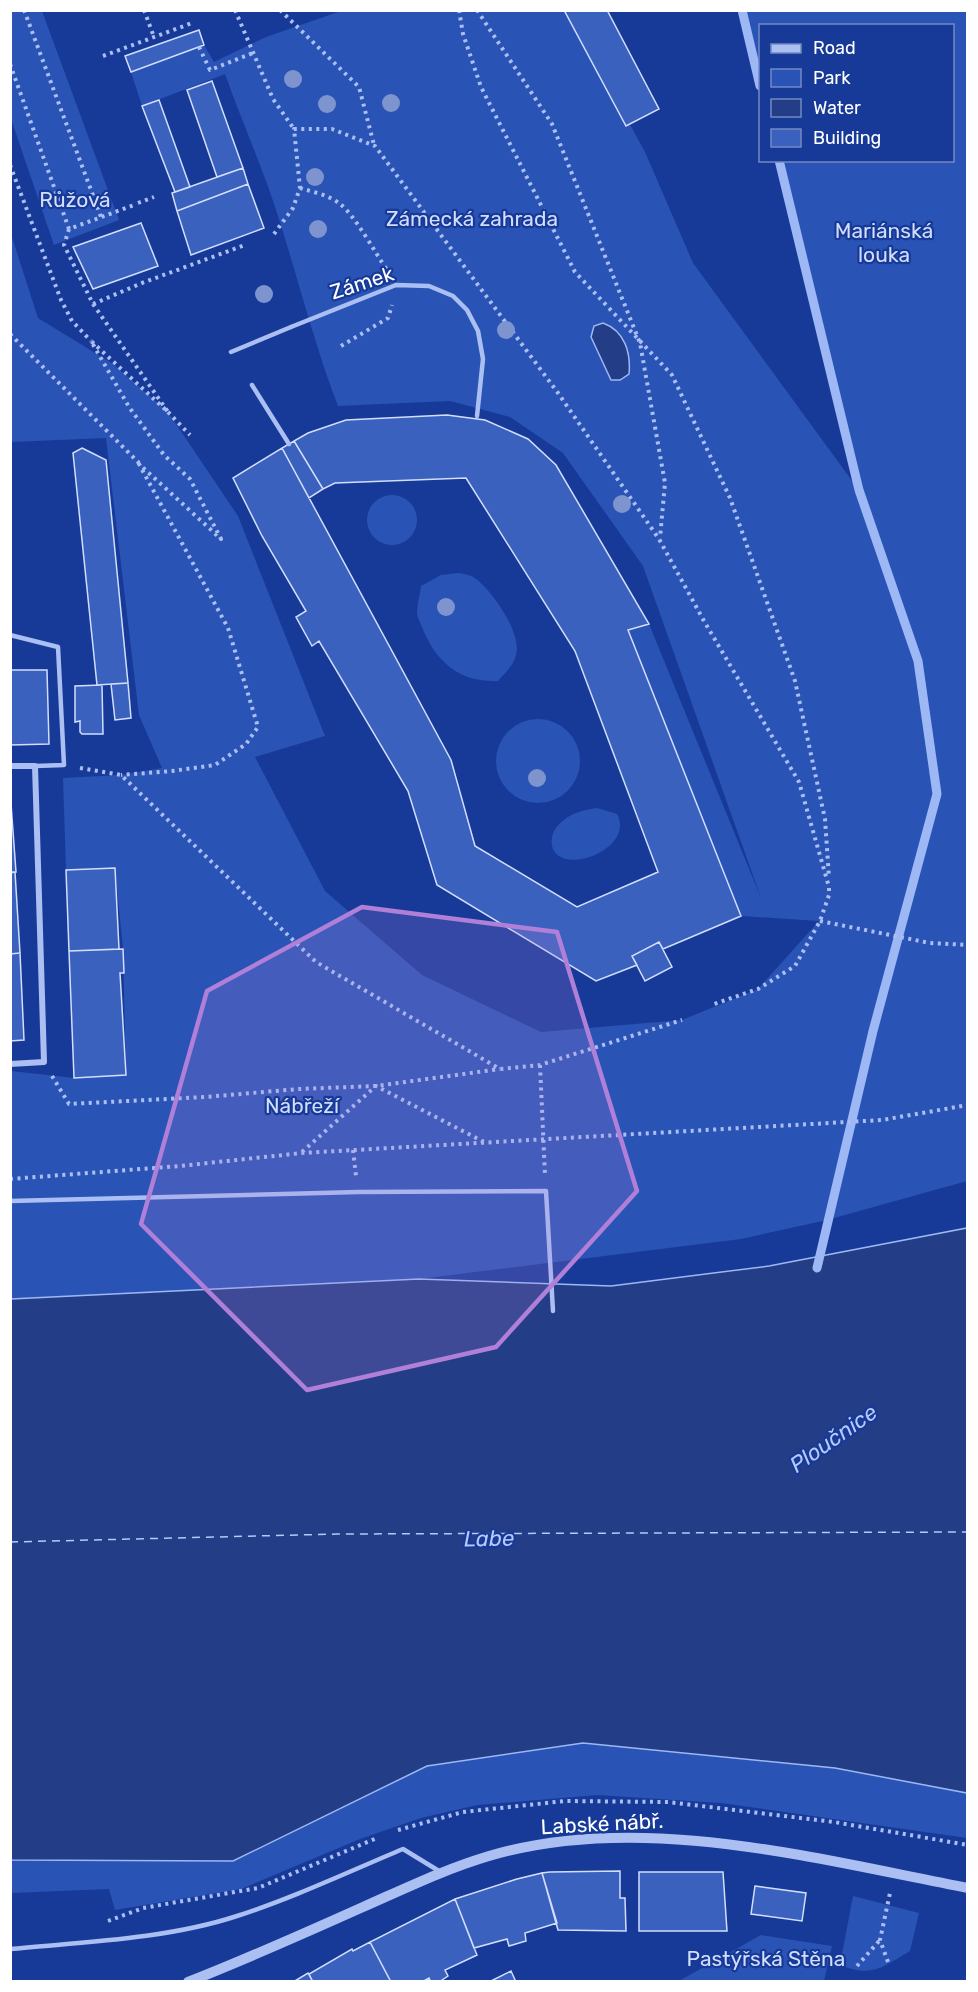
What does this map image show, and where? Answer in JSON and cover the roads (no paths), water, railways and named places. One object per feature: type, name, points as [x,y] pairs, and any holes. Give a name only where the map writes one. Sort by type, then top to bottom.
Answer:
[{"type":"street","points":[[10,766],[35,766],[44,1062],[10,1064]]},
{"type":"street","name":"Labské nábř.","points":[[188,1982],[442,1873],[490,1856],[554,1841],[643,1838],[728,1844],[968,1888]]},
{"type":"lane","name":"Zámek","points":[[231,352],[396,285],[429,286],[453,296],[467,310],[478,331],[483,358],[477,416]]},
{"type":"lane","points":[[252,385],[289,444]]},
{"type":"lane","points":[[10,635],[58,647],[64,765],[35,766]]},
{"type":"lane","points":[[10,1201],[358,1192],[546,1191],[553,1311]]},
{"type":"lane","points":[[10,1949],[185,1929],[237,1916],[403,1850],[442,1873]]},
{"type":"water","points":[[603,323],[617,331],[625,344],[629,358],[629,374],[620,380],[611,380],[591,337],[594,326]]},
{"type":"water","points":[[967,1228],[967,1793],[835,1768],[583,1743],[427,1766],[233,1861],[11,1860],[11,1299],[419,1279],[611,1286],[769,1266]]},
{"type":"waterway","points":[[742,10],[759,82]]},
{"type":"waterway","points":[[779,162],[859,490],[918,661],[937,794],[873,1031],[817,1268]]},
{"type":"park label","name":"Růžová","points":[[75,200]]},
{"type":"park label","name":"Zámecká zahrada","points":[[472,219]]},
{"type":"park label","name":"Mariánská louka","points":[[884,243]]},
{"type":"park label","name":"Nábřeží","points":[[302,1106]]},
{"type":"park label","name":"Pastýřská Stěna","points":[[766,1959]]},
{"type":"water label","name":"Ploučnice","points":[[833,1438]]},
{"type":"water label","name":"Labe","points":[[489,1538]]}]
